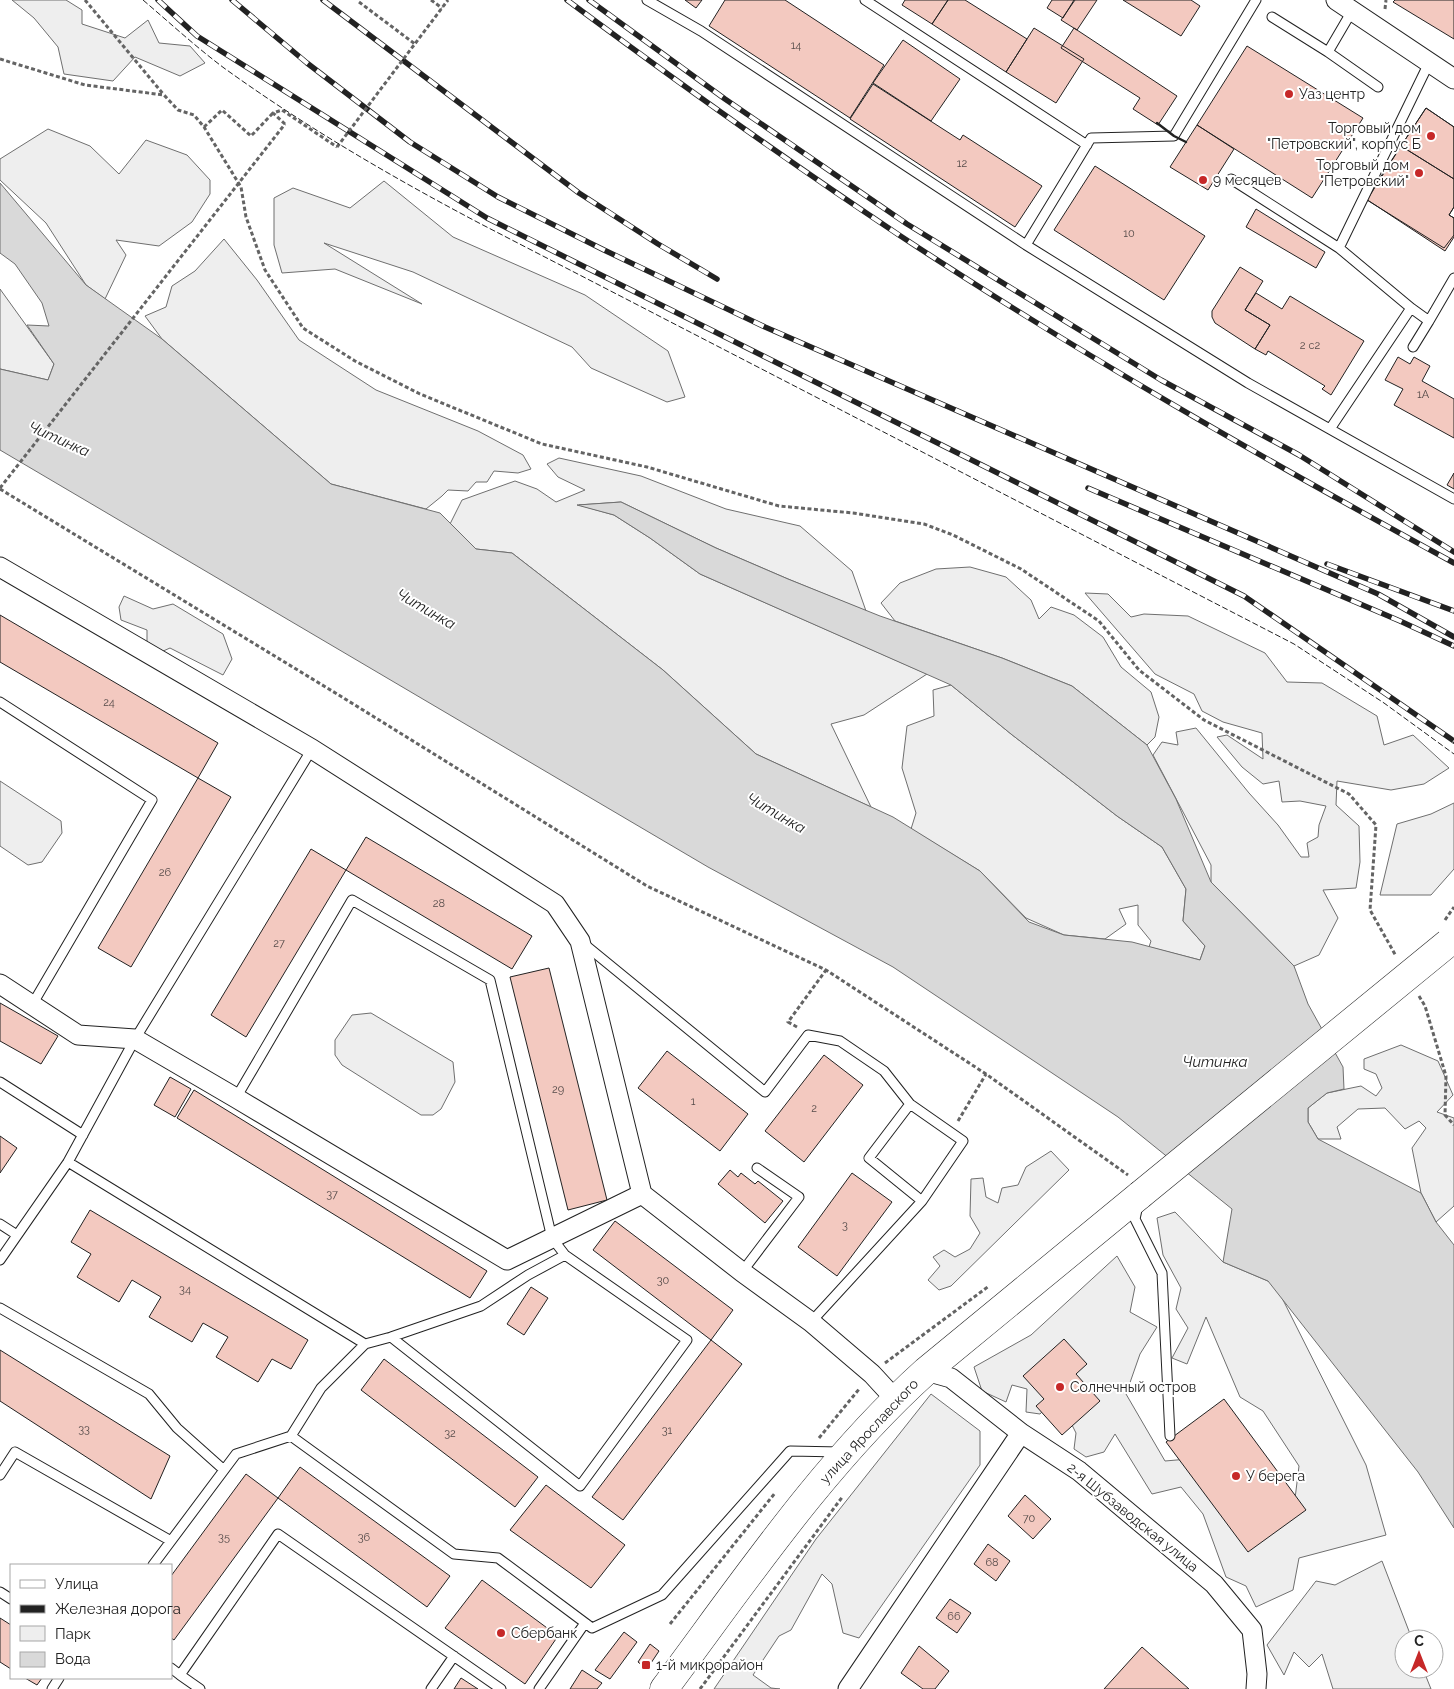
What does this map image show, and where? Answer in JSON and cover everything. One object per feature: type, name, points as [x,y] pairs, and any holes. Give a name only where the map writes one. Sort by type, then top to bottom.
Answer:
[{"type":"main road","name":"улица Ярославского","points":[[664,1689],[800,1508],[895,1399],[1138,1187],[1447,936]]},
{"type":"street","points":[[1336,0],[1356,5],[1429,63],[1454,79]]},
{"type":"street","points":[[0,567],[312,749],[554,904],[580,941],[642,1194],[742,1272],[811,1322],[872,1374],[895,1399]]},
{"type":"street","points":[[0,984],[78,1035],[135,1039],[507,1260],[642,1194]]},
{"type":"street","name":"2-я Шубзаводская улица","points":[[926,1371],[951,1378],[1021,1433],[1079,1471],[1214,1584],[1252,1630],[1253,1684]]},
{"type":"street","points":[[848,1689],[1021,1433]]},
{"type":"lane","points":[[647,0],[701,31],[1026,245],[1248,383],[1454,499]]},
{"type":"lane","points":[[865,0],[1087,145]]},
{"type":"lane","points":[[1026,245],[1091,138],[1174,136],[1256,0]]},
{"type":"lane","points":[[1328,52],[1356,5]]},
{"type":"lane","points":[[1272,17],[1328,52],[1378,87]]},
{"type":"lane","points":[[1339,248],[1429,63]]},
{"type":"lane","points":[[1231,178],[1339,248],[1429,321]]},
{"type":"lane","points":[[1413,347],[1454,278]]},
{"type":"lane","points":[[1330,429],[1411,308]]},
{"type":"lane","points":[[0,702],[152,800],[32,1006]]},
{"type":"lane","points":[[0,1260],[68,1162],[135,1039],[312,749]]},
{"type":"lane","points":[[236,1098],[352,900],[490,980],[552,1238],[565,1255],[686,1340],[580,1486],[391,1337]]},
{"type":"lane","points":[[580,941],[765,1092],[808,1035],[840,1041],[884,1071],[910,1104],[963,1141],[922,1201],[811,1322]]},
{"type":"lane","points":[[0,1082],[83,1135]]},
{"type":"lane","points":[[910,1104],[869,1158],[922,1201]]},
{"type":"lane","points":[[68,1162],[365,1344]]},
{"type":"lane","points":[[742,1272],[799,1197],[756,1168]]},
{"type":"lane","points":[[1138,1187],[1135,1219],[1162,1273],[1170,1436]]},
{"type":"lane","points":[[0,1224],[17,1236]]},
{"type":"lane","points":[[154,1564],[236,1454],[290,1436],[321,1388],[365,1344],[481,1306],[528,1275],[565,1255]]},
{"type":"lane","points":[[0,1308],[150,1394],[177,1428],[224,1470]]},
{"type":"lane","points":[[290,1436],[454,1554],[498,1558],[592,1628],[662,1595],[790,1451],[847,1452]]},
{"type":"lane","points":[[0,1475],[15,1452],[171,1542]]},
{"type":"lane","points":[[180,1675],[278,1534],[501,1689]]},
{"type":"lane","points":[[540,1689],[585,1623]]},
{"type":"lane","points":[[431,1689],[454,1656]]},
{"type":"lane","points":[[172,1669],[200,1689]]},
{"type":"path","points":[[85,0],[178,110],[194,116],[204,127],[241,187],[246,217],[265,270],[303,328],[355,362],[420,394],[542,444],[647,467],[779,506],[924,524],[953,535],[1021,569],[1099,621],[1139,670],[1204,720],[1350,794],[1376,825],[1370,910],[1398,958]]},
{"type":"path","points":[[431,0],[442,8]]},
{"type":"path","points":[[204,127],[222,110],[251,136],[273,113],[282,110],[337,147],[448,0]]},
{"type":"path","points":[[359,2],[415,44]]},
{"type":"path","points":[[0,59],[85,86],[164,95]]},
{"type":"path","points":[[273,113],[285,124],[0,489],[342,697],[647,886],[826,970],[986,1074],[1138,1187]]},
{"type":"path","points":[[1447,936],[1454,907]]},
{"type":"path","points":[[808,1035],[788,1022],[826,970]]},
{"type":"path","points":[[1416,990],[1425,1006],[1446,1076],[1445,1115],[1454,1125]]},
{"type":"path","points":[[951,1132],[986,1074]]},
{"type":"path","points":[[700,1689],[845,1493]]},
{"type":"green space","points":[[12,0],[66,0],[82,10],[82,24],[125,38],[148,20],[159,43],[190,46],[205,63],[180,76],[135,57],[113,81],[64,74],[58,47],[34,18]]},
{"type":"green space","points":[[48,129],[90,146],[119,174],[146,140],[187,155],[210,180],[210,194],[192,222],[159,246],[116,240],[126,255],[105,299],[86,285],[46,223],[0,180],[0,159]]},
{"type":"green space","points":[[384,181],[453,237],[585,295],[668,351],[685,397],[667,402],[591,368],[572,347],[413,272],[324,243],[422,304],[335,269],[282,273],[274,245],[274,198],[293,188],[350,208]]},
{"type":"green space","points":[[224,239],[257,280],[299,340],[376,390],[478,431],[523,455],[531,469],[518,473],[494,471],[487,482],[476,482],[468,491],[448,490],[426,509],[331,484],[162,339],[145,316],[166,307],[172,286],[195,271]]},
{"type":"green space","points":[[0,289],[54,364],[48,380],[0,369]]},
{"type":"green space","points":[[559,458],[641,476],[726,509],[800,526],[852,571],[866,611],[716,548],[621,502],[579,505],[614,515],[700,574],[927,674],[864,715],[831,724],[871,807],[756,754],[663,670],[512,553],[476,549],[450,524],[462,500],[515,481],[537,489],[556,502],[585,490],[558,477],[547,464]]},
{"type":"green space","points":[[970,567],[1006,577],[1031,600],[1039,619],[1051,607],[1074,615],[1103,637],[1121,667],[1151,692],[1159,717],[1155,737],[1147,745],[1072,686],[1002,658],[895,621],[881,603],[900,583],[936,569]]},
{"type":"green space","points":[[1085,593],[1108,594],[1131,617],[1144,614],[1188,616],[1265,653],[1287,682],[1322,683],[1377,716],[1384,745],[1413,735],[1449,768],[1424,784],[1391,790],[1337,781],[1336,805],[1359,826],[1360,862],[1356,888],[1323,890],[1338,918],[1319,955],[1294,966],[1211,882],[1211,865],[1153,755],[1162,742],[1178,745],[1176,732],[1196,728],[1278,825],[1301,857],[1309,857],[1307,843],[1318,837],[1319,825],[1326,806],[1300,801],[1282,802],[1279,781],[1263,784],[1242,767],[1217,737],[1227,735],[1263,759],[1262,733],[1223,722],[1202,711],[1194,694],[1155,674]]},
{"type":"green space","points":[[124,596],[153,609],[173,604],[223,634],[232,659],[223,675],[170,648],[161,652],[147,643],[147,630],[121,620],[119,607]]},
{"type":"green space","points":[[951,685],[1117,816],[1162,847],[1186,889],[1183,921],[1205,946],[1200,960],[1149,947],[1151,941],[1138,925],[1138,905],[1119,909],[1126,924],[1105,939],[1064,935],[1026,918],[980,871],[911,829],[916,813],[902,768],[907,726],[934,716],[933,690]]},
{"type":"green space","points":[[0,781],[61,821],[62,833],[42,862],[28,865],[0,846]]},
{"type":"green space","points":[[1454,803],[1454,869],[1431,895],[1380,895],[1397,824],[1431,814]]},
{"type":"green space","points":[[371,1013],[453,1062],[455,1082],[441,1109],[433,1115],[421,1115],[342,1065],[335,1055],[335,1040],[352,1015]]},
{"type":"green space","points":[[1401,1045],[1438,1061],[1453,1095],[1437,1112],[1454,1118],[1454,1206],[1436,1222],[1421,1193],[1412,1148],[1426,1128],[1419,1121],[1405,1129],[1385,1108],[1358,1109],[1337,1127],[1341,1139],[1318,1139],[1308,1122],[1308,1108],[1327,1093],[1361,1086],[1376,1096],[1382,1088],[1376,1074],[1364,1069],[1364,1059]]},
{"type":"green space","points":[[1051,1151],[1069,1170],[951,1286],[939,1290],[928,1280],[940,1266],[933,1257],[944,1250],[955,1257],[970,1249],[980,1233],[970,1216],[971,1179],[983,1178],[986,1197],[998,1203],[1002,1188],[1018,1185],[1026,1167]]},
{"type":"green space","points":[[1175,1212],[1223,1262],[1275,1284],[1366,1465],[1386,1535],[1299,1558],[1293,1590],[1256,1607],[1246,1586],[1226,1577],[1203,1514],[1181,1487],[1152,1494],[1115,1434],[1104,1452],[1086,1457],[1074,1449],[1076,1433],[1066,1413],[1050,1403],[1040,1414],[1026,1412],[1027,1389],[1012,1385],[1006,1402],[982,1391],[974,1367],[1031,1335],[1117,1256],[1135,1287],[1130,1312],[1157,1327],[1140,1354],[1126,1394],[1165,1461],[1188,1459],[1293,1515],[1299,1466],[1263,1411],[1240,1397],[1206,1317],[1187,1364],[1172,1358],[1188,1328],[1176,1309],[1181,1288],[1163,1255],[1157,1218]]},
{"type":"green space","points":[[931,1394],[980,1431],[980,1465],[859,1638],[843,1633],[832,1584],[822,1574],[791,1630],[779,1636],[753,1675],[771,1688],[780,1689],[714,1689],[816,1539]]},
{"type":"green space","points":[[1382,1561],[1408,1629],[1394,1629],[1394,1679],[1427,1679],[1431,1689],[1333,1689],[1322,1654],[1309,1667],[1294,1652],[1284,1675],[1267,1645],[1316,1581],[1335,1585]]},
{"type":"water","name":"Читинка","points":[[0,183],[86,285],[162,339],[331,484],[440,513],[476,549],[512,553],[663,670],[756,754],[893,817],[980,871],[1029,922],[1064,935],[1132,942],[1200,960],[1205,946],[1183,921],[1186,889],[1162,847],[1117,816],[951,685],[700,574],[614,515],[577,505],[621,502],[716,548],[788,579],[880,616],[1002,658],[1072,686],[1147,745],[1176,799],[1211,882],[1294,966],[1308,1004],[1343,1067],[1344,1089],[1327,1093],[1308,1108],[1308,1122],[1318,1139],[1421,1193],[1436,1222],[1454,1245],[1454,1528],[1418,1472],[1268,1281],[1223,1262],[1232,1209],[1118,1117],[893,967],[708,867],[0,450],[0,369],[48,380],[54,364],[27,325],[49,326],[42,303],[15,264],[0,253]]},
{"type":"building","points":[[685,0],[702,0],[696,8]]},
{"type":"building","points":[[725,0],[785,0],[884,65],[850,118],[709,26]]},
{"type":"building","points":[[905,0],[948,0],[932,24],[902,5]]},
{"type":"building","points":[[948,0],[965,0],[1027,39],[1006,72],[932,24]]},
{"type":"building","points":[[1052,0],[1074,0],[1063,18],[1047,8]]},
{"type":"building","points":[[1075,0],[1097,0],[1077,30],[1061,20]]},
{"type":"building","points":[[1123,0],[1191,0],[1200,6],[1181,36]]},
{"type":"building","points":[[1395,0],[1454,0],[1454,39],[1393,2]]},
{"type":"building","points":[[1034,28],[1084,59],[1056,103],[1006,72]]},
{"type":"building","points":[[1074,28],[1177,96],[1158,125],[1133,109],[1140,98],[1061,48]]},
{"type":"building","points":[[903,40],[960,79],[931,121],[873,83]]},
{"type":"building","points":[[1247,46],[1363,118],[1312,198],[1197,125]]},
{"type":"building","points":[[873,84],[960,140],[963,135],[1042,186],[1015,227],[850,119]]},
{"type":"building","name":"Торговый дом \"Петровский\", корпус Б","points":[[1426,108],[1454,127],[1454,179],[1401,146]]},
{"type":"building","name":"Торговый дом \"Петровский\"","points":[[1426,108],[1454,127],[1454,207],[1449,215],[1454,218],[1454,237],[1445,251],[1366,199]]},
{"type":"building","points":[[1197,125],[1234,149],[1208,190],[1170,167]]},
{"type":"building","name":"Торговый дом \"Петровский\"","points":[[1401,146],[1454,179],[1454,207],[1449,215],[1454,218],[1454,235],[1444,248],[1367,200]]},
{"type":"building","points":[[1095,166],[1205,236],[1164,300],[1054,230]]},
{"type":"building","points":[[1256,209],[1325,252],[1316,268],[1246,227]]},
{"type":"building","points":[[1240,267],[1263,281],[1245,310],[1270,325],[1255,349],[1215,323],[1212,317],[1212,311]]},
{"type":"building","points":[[1256,293],[1282,309],[1290,296],[1364,341],[1331,395],[1322,389],[1325,386],[1268,351],[1266,355],[1255,349],[1270,325],[1245,310]]},
{"type":"building","points":[[1398,357],[1410,364],[1414,357],[1430,366],[1422,381],[1454,399],[1454,438],[1394,405],[1403,389],[1385,380]]},
{"type":"building","points":[[1454,473],[1454,489],[1447,485]]},
{"type":"building","points":[[0,615],[218,743],[198,778],[0,662]]},
{"type":"building","points":[[198,778],[231,797],[131,967],[98,948]]},
{"type":"building","points":[[366,837],[532,936],[512,969],[346,870]]},
{"type":"building","points":[[311,849],[346,870],[246,1037],[211,1015]]},
{"type":"building","points":[[549,968],[607,1200],[568,1210],[510,977]]},
{"type":"building","points":[[0,1003],[58,1036],[41,1064],[0,1041]]},
{"type":"building","points":[[667,1051],[748,1114],[720,1151],[638,1088]]},
{"type":"building","points":[[824,1055],[863,1085],[804,1162],[765,1131]]},
{"type":"building","points":[[170,1077],[191,1089],[175,1117],[154,1105]]},
{"type":"building","points":[[194,1090],[487,1271],[470,1298],[177,1118]]},
{"type":"building","points":[[0,1136],[17,1148],[0,1173]]},
{"type":"building","points":[[730,1170],[738,1177],[741,1173],[755,1184],[758,1181],[783,1201],[765,1223],[718,1184]]},
{"type":"building","points":[[852,1173],[892,1202],[837,1276],[798,1247]]},
{"type":"building","points":[[90,1210],[308,1340],[291,1369],[272,1359],[258,1382],[216,1357],[228,1337],[203,1323],[192,1342],[149,1317],[161,1297],[132,1280],[119,1302],[77,1277],[91,1254],[71,1242]]},
{"type":"building","points":[[615,1221],[733,1310],[711,1340],[593,1250]]},
{"type":"building","points":[[531,1287],[548,1298],[524,1335],[507,1324]]},
{"type":"building","name":"Солнечный остров","points":[[1064,1339],[1087,1364],[1076,1374],[1100,1401],[1062,1435],[1036,1406],[1044,1399],[1023,1376]]},
{"type":"building","points":[[711,1340],[742,1364],[623,1520],[592,1497]]},
{"type":"building","points":[[0,1350],[170,1456],[151,1499],[0,1401]]},
{"type":"building","points":[[384,1359],[538,1477],[515,1507],[361,1390]]},
{"type":"building","name":"У берега","points":[[1224,1399],[1306,1510],[1248,1552],[1166,1442]]},
{"type":"building","points":[[300,1467],[450,1576],[427,1607],[278,1498]]},
{"type":"building","points":[[246,1474],[278,1498],[174,1640],[172,1639],[172,1575]]},
{"type":"building","points":[[546,1485],[625,1545],[591,1588],[510,1530]]},
{"type":"building","points":[[1025,1495],[1051,1519],[1033,1539],[1008,1516]]},
{"type":"building","points":[[988,1544],[1010,1561],[996,1581],[974,1564]]},
{"type":"building","points":[[482,1580],[558,1636],[525,1684],[445,1628]]},
{"type":"building","points":[[950,1599],[971,1613],[957,1633],[936,1618]]},
{"type":"building","points":[[0,1618],[10,1624],[10,1668],[0,1662]]},
{"type":"building","points":[[624,1632],[637,1642],[610,1679],[595,1670]]},
{"type":"building","points":[[650,1644],[659,1651],[647,1669],[638,1662]]},
{"type":"building","points":[[919,1646],[949,1671],[935,1689],[923,1689],[901,1673]]},
{"type":"building","points":[[1142,1647],[1189,1689],[1104,1689]]},
{"type":"building","points":[[582,1670],[602,1683],[597,1689],[570,1689]]},
{"type":"building","points":[[461,1678],[478,1689],[454,1689]]},
{"type":"building","points":[[27,1679],[41,1679],[37,1685]]},
{"type":"railway","points":[[158,0],[197,36],[487,218],[1244,596],[1454,741]]},
{"type":"railway","points":[[232,0],[307,63],[410,142],[498,197],[765,327],[1378,594],[1454,637]]},
{"type":"railway","points":[[323,0],[579,193],[658,244],[717,279]]},
{"type":"railway","points":[[567,0],[773,149],[967,279],[1173,405],[1454,563]]},
{"type":"railway","points":[[589,0],[725,99],[907,224],[1161,380],[1299,455],[1454,552]]},
{"type":"railway","points":[[1088,488],[1400,621],[1454,646]]},
{"type":"railway","points":[[1327,564],[1454,611]]},
{"type":"fence","points":[[143,0],[224,68],[317,131],[381,169],[479,223],[1294,644],[1384,703],[1454,754]]},
{"type":"wall","points":[[1157,123],[1174,136],[1186,142]]},
{"type":"place","name":"Уаз центр","points":[[1289,94]]},
{"type":"place","name":"Торговый дом \"Петровский\", корпус Б","points":[[1431,136]]},
{"type":"place","name":"Торговый дом \"Петровский\"","points":[[1419,173]]},
{"type":"place","name":"9 месяцев","points":[[1203,180]]},
{"type":"place","name":"Солнечный остров","points":[[1060,1387]]},
{"type":"place","name":"У берега","points":[[1236,1476]]},
{"type":"place","name":"Сбербанк","points":[[501,1633]]},
{"type":"place","name":"1-й микрорайон","points":[[646,1665]]}]
